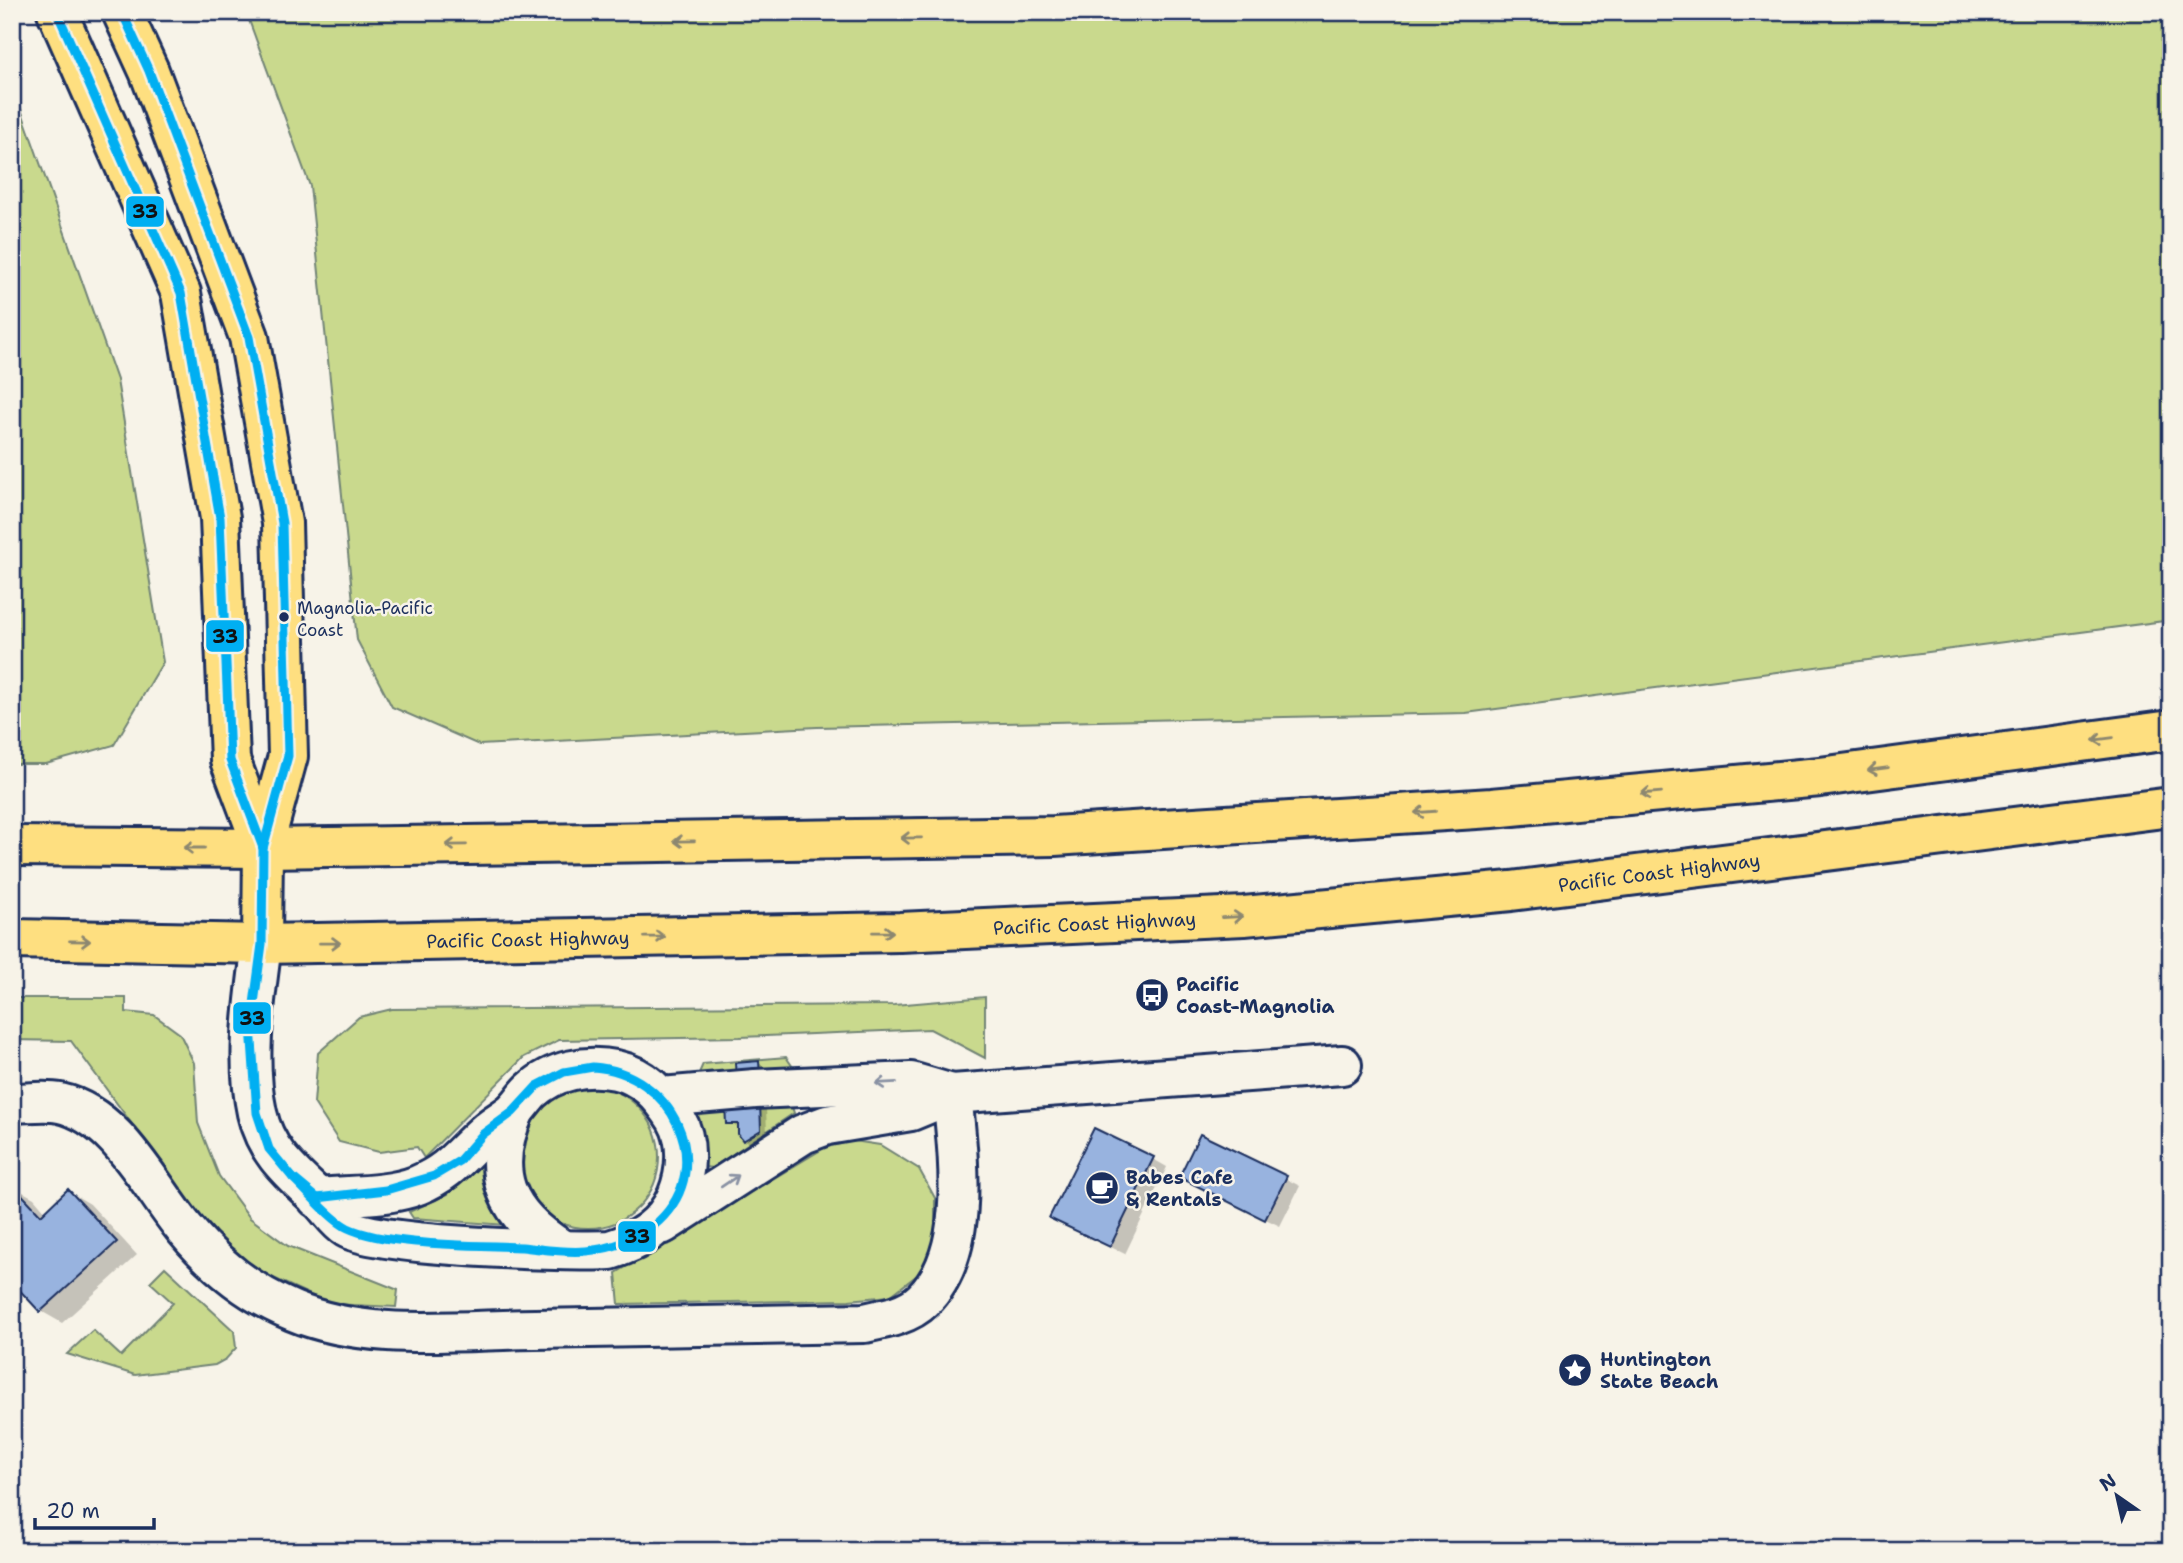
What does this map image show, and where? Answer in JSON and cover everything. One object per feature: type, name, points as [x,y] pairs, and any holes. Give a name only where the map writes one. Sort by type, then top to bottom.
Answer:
[{"type":"main road","points":[[57,12],[181,293],[220,518],[230,760],[262,848]]},
{"type":"main road","points":[[122,12],[149,71],[249,337],[282,523],[288,756],[262,848],[261,944]]},
{"type":"main road","points":[[12,846],[262,848],[1054,836],[1492,808],[1819,777],[2171,730]]},
{"type":"main road","name":"Pacific Coast Highway","points":[[12,939],[261,944],[900,932],[1244,916],[1511,891],[2171,807]]},
{"type":"lane","points":[[261,944],[251,1026],[257,1113],[270,1149],[293,1178],[347,1228],[384,1237],[561,1250],[610,1250],[632,1243],[803,1134],[827,1125],[911,1111],[952,1094],[1342,1065]]},
{"type":"lane","points":[[561,1250],[538,1235],[519,1216],[505,1191],[501,1154],[503,1135],[515,1110],[531,1090],[552,1076],[577,1069],[602,1067],[625,1072],[645,1082],[662,1097],[678,1122],[685,1161],[683,1181],[672,1208],[652,1231]]},
{"type":"lane","points":[[662,1097],[755,1089],[911,1082],[952,1094]]},
{"type":"lane","points":[[12,1103],[60,1103],[87,1114],[113,1134],[186,1230],[219,1264],[257,1294],[295,1312],[348,1328],[423,1331],[864,1323],[897,1316],[923,1301],[947,1269],[957,1231],[952,1094]]},
{"type":"lane","points":[[317,1198],[416,1186],[453,1166],[487,1131],[515,1110]]},
{"type":"green space","points":[[246,12],[2171,12],[2171,620],[1466,713],[817,727],[479,745],[392,707],[357,640],[310,186]]},
{"type":"green space","points":[[12,84],[117,380],[163,662],[114,745],[46,764],[12,764]]},
{"type":"green space","points":[[985,997],[985,1058],[930,1029],[740,1037],[559,1040],[524,1057],[424,1158],[417,1147],[379,1152],[339,1142],[314,1103],[318,1053],[359,1017],[392,1009],[894,1005]]},
{"type":"green space","points":[[12,998],[126,998],[126,1012],[154,1015],[180,1034],[194,1063],[198,1123],[219,1176],[250,1218],[288,1246],[398,1290],[396,1307],[330,1304],[256,1270],[209,1229],[71,1041],[12,1040]]},
{"type":"green space","points":[[786,1057],[795,1070],[705,1079],[699,1073],[703,1064]]},
{"type":"green space","points":[[588,1086],[615,1091],[638,1107],[654,1130],[659,1157],[654,1184],[638,1207],[615,1223],[588,1228],[561,1223],[538,1207],[522,1184],[517,1157],[522,1130],[538,1107],[561,1091]]},
{"type":"green space","points":[[791,1104],[794,1113],[712,1168],[705,1167],[701,1130],[693,1105]]},
{"type":"green space","points":[[854,1141],[880,1145],[919,1169],[935,1198],[935,1235],[925,1269],[890,1296],[849,1300],[619,1304],[616,1273],[826,1147]]},
{"type":"green space","points":[[486,1161],[506,1225],[413,1218],[409,1212],[448,1194]]},
{"type":"green space","points":[[165,1267],[234,1331],[236,1348],[226,1359],[215,1365],[135,1375],[67,1354],[93,1330],[121,1356],[173,1303],[150,1282]]},
{"type":"building","points":[[759,1061],[760,1076],[736,1078],[735,1063]]},
{"type":"building","points":[[760,1102],[761,1130],[743,1141],[738,1134],[738,1124],[726,1124],[725,1103]]},
{"type":"building","name":"Babes Cafe & Rentals","points":[[1094,1128],[1154,1157],[1110,1247],[1049,1218]]},
{"type":"building","points":[[1200,1134],[1287,1176],[1265,1220],[1179,1177]]},
{"type":"building","points":[[12,1184],[41,1215],[68,1189],[117,1242],[40,1312],[12,1282]]},
{"type":"transit line","name":"33","points":[[57,12],[181,293],[220,518],[230,760],[263,848]]},
{"type":"transit line","name":"33","points":[[122,12],[149,71],[249,337],[282,523],[288,756],[263,848]]},
{"type":"transit line","name":"33","points":[[263,848],[262,944],[251,1026],[257,1113],[269,1149],[293,1178]]},
{"type":"transit line","name":"33","points":[[593,1067],[621,1073],[645,1085],[664,1103],[678,1125],[685,1149],[685,1174],[676,1199],[659,1221],[625,1242],[596,1250],[570,1252],[522,1247],[433,1244],[385,1238],[365,1234],[341,1224],[293,1178],[317,1198],[386,1190],[434,1176],[459,1161],[483,1134],[513,1112],[537,1086],[564,1072],[593,1067]]},
{"type":"place","name":"Magnolia-Pacific Coast","points":[[284,617]]},
{"type":"place","name":"Pacific Coast-Magnolia","points":[[1152,995]]},
{"type":"place","name":"Babes Cafe & Rentals","points":[[1102,1188]]},
{"type":"place","name":"Huntington State Beach","points":[[1575,1370]]}]
